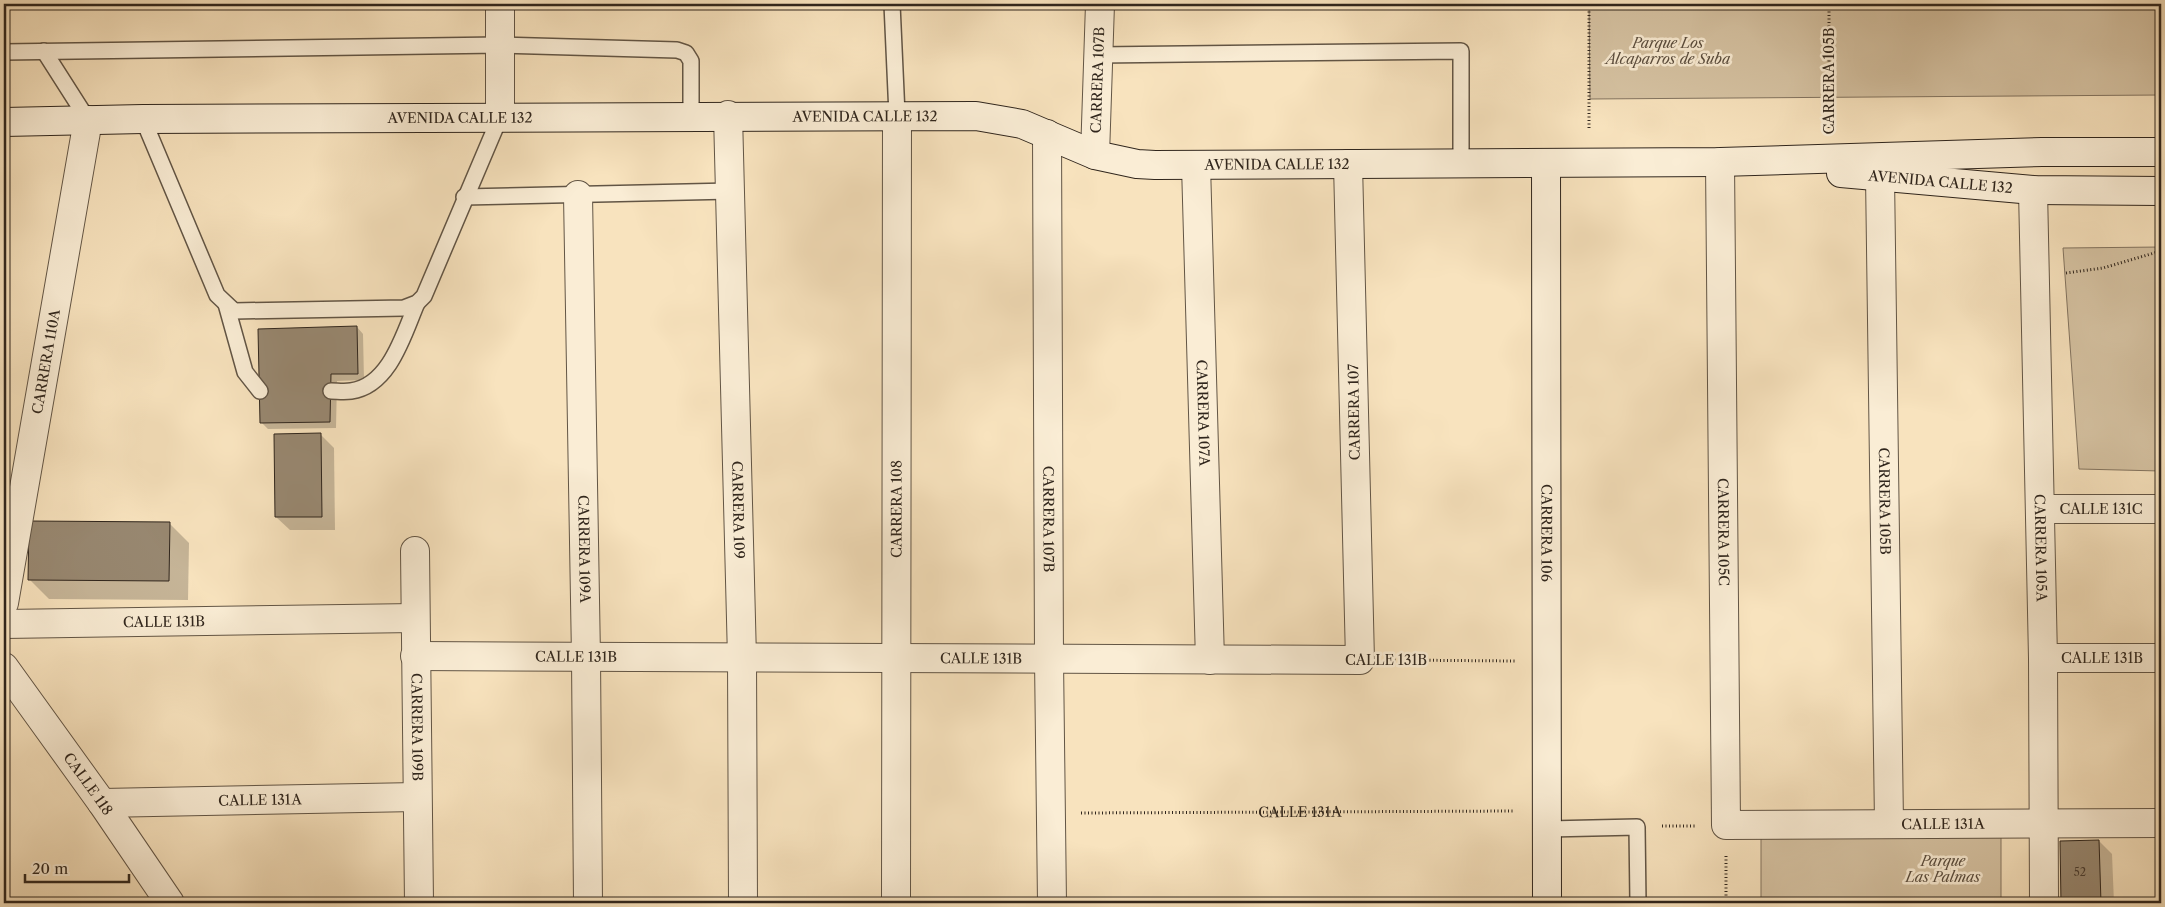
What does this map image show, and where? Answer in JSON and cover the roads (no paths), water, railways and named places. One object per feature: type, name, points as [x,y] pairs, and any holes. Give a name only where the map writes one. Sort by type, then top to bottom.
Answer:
[{"type":"street","points":[[500,4],[500,117]]},
{"type":"street","name":"CARRERA 107B","points":[[1095,156],[1100,4]]},
{"type":"street","name":"AVENIDA CALLE 132","points":[[4,122],[144,119],[691,115],[976,116],[999,118],[1022,124],[1095,156],[1137,164],[1196,165],[1720,162],[2042,152],[2161,152]]},
{"type":"street","name":"CARRERA 109","points":[[728,115],[742,658],[744,903]]},
{"type":"street","name":"CARRERA 108","points":[[896,903],[897,115]]},
{"type":"street","name":"CARRERA 110A","points":[[4,603],[88,120]]},
{"type":"street","name":"CARRERA 107B","points":[[1047,134],[1052,903]]},
{"type":"street","name":"AVENIDA CALLE 132","points":[[1720,162],[2033,190],[2161,191]]},
{"type":"street","name":"CARRERA 105C","points":[[1720,162],[1726,825]]},
{"type":"street","name":"CARRERA 106","points":[[1546,163],[1547,903]]},
{"type":"street","name":"CARRERA 107","points":[[1348,164],[1360,660]]},
{"type":"street","name":"CARRERA 107A","points":[[1196,165],[1210,660]]},
{"type":"street","name":"CARRERA 105B","points":[[1880,176],[1888,824]]},
{"type":"street","name":"CARRERA 105A","points":[[2033,190],[2043,658],[2044,903]]},
{"type":"street","name":"CARRERA 109A","points":[[578,195],[588,903]]},
{"type":"street","name":"CALLE 131C","points":[[2040,508],[2161,509]]},
{"type":"street","name":"CARRERA 109B","points":[[414,551],[419,903]]},
{"type":"street","name":"CALLE 131B","points":[[4,624],[415,618]]},
{"type":"street","name":"CALLE 131B","points":[[415,656],[1360,660]]},
{"type":"street","name":"CALLE 131B","points":[[2043,658],[2161,658]]},
{"type":"street","name":"CALLE 118","points":[[4,667],[102,803],[170,903]]},
{"type":"street","name":"CALLE 131A","points":[[102,803],[417,797]]},
{"type":"street","name":"CALLE 131A","points":[[1726,825],[2161,823]]},
{"type":"lane","points":[[892,4],[897,115]]},
{"type":"lane","points":[[4,52],[500,45],[677,50],[686,53],[691,61],[691,115]]},
{"type":"lane","points":[[44,51],[88,120]]},
{"type":"lane","points":[[1098,55],[1461,51],[1461,163]]},
{"type":"lane","points":[[331,391],[353,391],[373,381],[390,362],[417,303],[424,296],[464,197],[500,117]]},
{"type":"lane","points":[[144,119],[218,295],[234,310],[404,308],[417,303]]},
{"type":"lane","points":[[464,197],[731,191]]},
{"type":"lane","points":[[226,304],[244,372],[260,391]]},
{"type":"lane","points":[[1548,820],[1637,827],[1638,903]]},
{"type":"park label","name":"Parque Los Alcaparros de Suba","points":[[1668,52]]},
{"type":"park label","name":"Parque Las Palmas","points":[[1943,870]]}]
